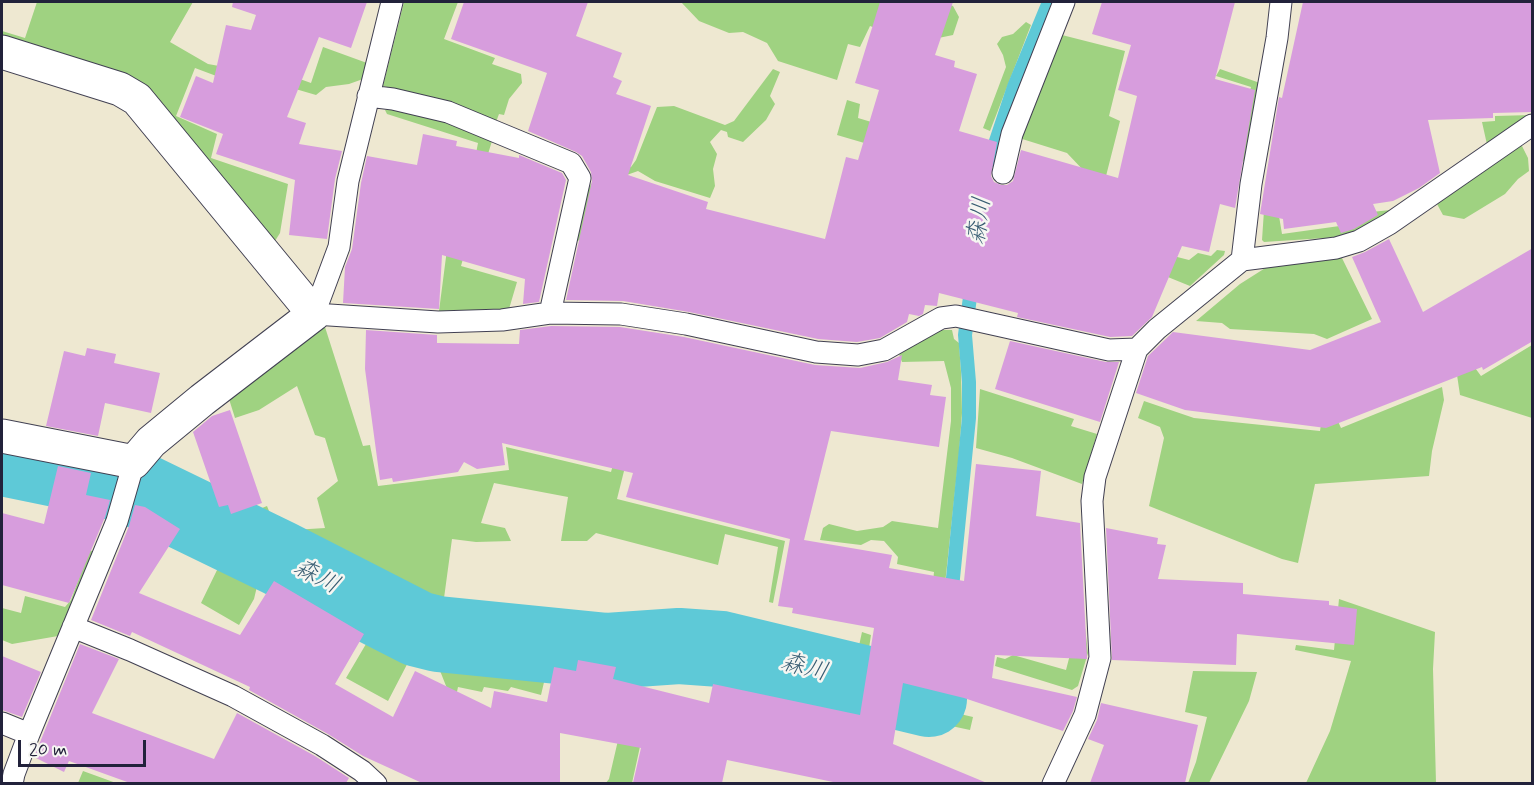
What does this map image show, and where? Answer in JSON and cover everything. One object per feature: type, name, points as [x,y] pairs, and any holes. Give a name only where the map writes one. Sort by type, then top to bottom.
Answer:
[{"type":"street","points":[[2,52],[120,89],[137,99],[314,314],[151,442],[129,478],[2,436]]},
{"type":"lane","points":[[392,2],[348,181],[339,247],[314,314],[438,322],[502,320],[550,314],[621,314],[686,324],[816,352],[858,355],[884,350],[941,318],[956,316],[1109,350],[1137,349]]},
{"type":"lane","points":[[1003,173],[1012,134],[1064,2]]},
{"type":"lane","points":[[1242,260],[1251,184],[1277,38],[1281,2]]},
{"type":"lane","points":[[368,96],[393,99],[448,112],[571,163],[580,178],[550,314]]},
{"type":"lane","points":[[1053,783],[1085,715],[1100,658],[1092,501],[1095,477],[1137,349],[1157,329],[1242,260],[1336,248],[1359,241],[1389,224],[1533,125]]},
{"type":"lane","points":[[12,783],[29,734],[117,521],[129,478]]},
{"type":"lane","points":[[74,627],[233,696],[322,745],[376,783]]},
{"type":"lane","points":[[2,723],[29,734]]},
{"type":"green space","points":[[37,2],[193,2],[170,42],[208,64],[280,77],[283,73],[311,83],[323,47],[367,63],[363,79],[349,84],[326,87],[316,95],[275,83],[235,83],[195,68],[176,116],[217,134],[211,158],[288,184],[280,233],[275,241],[133,79],[2,37],[2,31],[25,38]]},
{"type":"green space","points":[[404,2],[458,2],[444,39],[495,58],[492,64],[521,74],[522,83],[509,99],[504,115],[499,114],[496,122],[425,96],[383,86]]},
{"type":"green space","points":[[681,2],[888,2],[900,7],[903,2],[941,2],[953,6],[959,17],[953,35],[914,43],[870,26],[860,47],[848,44],[837,80],[778,61],[767,43],[743,32],[729,33],[699,21]]},
{"type":"green space","points":[[1026,22],[1031,25],[990,131],[983,128],[1006,67],[997,44],[1002,37],[1013,34]]},
{"type":"green space","points":[[1058,34],[1125,51],[1109,116],[1120,121],[1091,235],[1189,260],[1198,253],[1211,256],[1217,250],[1225,251],[1224,255],[1190,286],[1089,245],[1085,172],[1067,153],[1019,138]]},
{"type":"green space","points":[[773,69],[780,72],[770,96],[775,104],[766,120],[743,142],[728,137],[727,132],[721,130],[710,142],[717,154],[713,169],[715,186],[710,198],[655,181],[638,171],[621,177],[582,240],[575,241],[585,197],[591,184],[608,171],[631,167],[636,160],[657,107],[674,106],[725,125],[734,121]]},
{"type":"green space","points":[[1220,69],[1260,83],[1246,162],[1232,158],[1251,87],[1216,76]]},
{"type":"green space","points":[[847,100],[860,104],[858,118],[965,150],[953,169],[837,135]]},
{"type":"green space","points":[[396,106],[443,120],[492,141],[484,167],[488,170],[461,266],[517,282],[509,309],[439,311],[449,234],[468,194],[478,143],[387,114],[385,110]]},
{"type":"green space","points":[[1532,115],[1488,149],[1482,122],[1495,121],[1495,116]]},
{"type":"green space","points":[[1521,144],[1528,158],[1529,171],[1518,179],[1505,194],[1464,219],[1443,215],[1437,204]]},
{"type":"green space","points":[[1273,180],[1282,234],[1354,224],[1354,214],[1390,210],[1386,215],[1358,232],[1340,237],[1264,242],[1262,240],[1266,181]]},
{"type":"green space","points":[[1340,254],[1372,319],[1327,339],[1314,334],[1230,329],[1222,323],[1196,321],[1240,284],[1270,265]]},
{"type":"green space","points":[[325,327],[363,446],[370,445],[378,486],[509,470],[506,447],[611,472],[627,416],[637,419],[617,499],[785,541],[773,603],[769,602],[778,547],[725,534],[718,565],[596,533],[587,541],[561,541],[568,497],[494,483],[481,523],[505,528],[511,541],[476,542],[452,539],[442,613],[569,629],[632,632],[677,627],[717,628],[761,637],[763,634],[792,641],[791,648],[855,664],[862,632],[871,635],[866,668],[919,677],[934,572],[897,564],[898,557],[884,541],[871,540],[861,545],[820,540],[823,528],[829,524],[857,531],[883,527],[892,521],[938,528],[951,421],[951,388],[944,361],[902,362],[899,354],[939,330],[952,330],[954,339],[959,343],[961,372],[962,413],[959,454],[945,584],[924,692],[723,642],[679,639],[609,645],[438,626],[236,527],[240,517],[267,506],[277,531],[325,528],[317,498],[338,481],[325,438],[315,435],[297,386],[259,410],[235,418],[229,399]]},
{"type":"green space","points":[[1532,345],[1532,418],[1460,395],[1453,348],[1459,346],[1481,376]]},
{"type":"green space","points":[[1442,387],[1444,400],[1432,451],[1429,476],[1315,484],[1298,563],[1282,559],[1149,506],[1164,438],[1160,427],[1138,418],[1144,401],[1194,418],[1320,431],[1324,405],[1330,404],[1341,428]]},
{"type":"green space","points":[[980,389],[1074,419],[1071,426],[1097,434],[1082,484],[1012,458],[976,448]]},
{"type":"green space","points":[[202,528],[273,563],[268,570],[272,576],[259,578],[254,599],[239,625],[201,603],[218,568],[192,549]]},
{"type":"green space","points":[[89,550],[95,552],[77,598],[58,636],[12,644],[2,640],[2,608],[21,613],[25,596],[65,607],[71,600]]},
{"type":"green space","points":[[285,570],[413,638],[420,644],[415,649],[388,701],[346,678],[376,627],[290,579],[283,582],[272,576]]},
{"type":"green space","points":[[1339,599],[1435,632],[1433,669],[1436,783],[1306,783],[1330,731],[1351,661],[1295,650],[1296,645],[1334,650]]},
{"type":"green space","points":[[1084,619],[1088,653],[1078,686],[1072,690],[995,666],[997,657],[1005,659],[1013,655],[1066,670],[1073,643]]},
{"type":"green space","points":[[427,638],[560,651],[560,655],[567,656],[566,664],[549,661],[541,695],[511,687],[508,691],[484,687],[482,692],[458,687],[454,706]]},
{"type":"green space","points":[[679,652],[712,654],[711,658],[687,656],[630,664],[631,657]]},
{"type":"green space","points":[[773,668],[885,697],[884,708],[812,691],[771,686]]},
{"type":"green space","points":[[1193,671],[1257,672],[1249,701],[1209,783],[1188,783],[1196,762],[1207,717],[1185,712]]},
{"type":"green space","points":[[900,700],[973,717],[970,730],[898,711]]},
{"type":"green space","points":[[619,736],[641,742],[632,783],[605,784],[609,779]]},
{"type":"green space","points":[[83,771],[116,783],[78,783]]},
{"type":"building","points":[[233,2],[367,2],[351,48],[319,37],[287,117],[306,123],[299,144],[342,151],[335,179],[327,239],[289,235],[295,180],[216,154],[223,134],[180,117],[196,76],[213,83],[226,25],[251,30],[256,15],[232,7]]},
{"type":"building","points":[[464,2],[588,2],[576,36],[622,53],[613,77],[622,81],[616,94],[651,106],[628,175],[708,202],[706,209],[825,239],[846,157],[858,160],[879,90],[855,83],[880,2],[953,2],[935,55],[955,61],[954,67],[977,74],[959,131],[997,142],[991,176],[994,182],[1007,185],[1013,181],[1021,150],[1118,178],[1137,96],[1118,90],[1131,45],[1092,34],[1102,2],[1235,2],[1215,79],[1255,90],[1235,208],[1220,204],[1209,252],[1182,246],[1152,317],[1132,336],[1110,337],[1017,317],[1018,313],[939,293],[937,306],[925,305],[923,314],[919,316],[909,314],[907,322],[880,338],[857,342],[818,339],[689,312],[623,301],[566,300],[592,181],[591,172],[582,156],[576,152],[528,131],[547,73],[451,39]]},
{"type":"building","points":[[1303,2],[1533,2],[1533,112],[1493,113],[1493,118],[1428,120],[1440,173],[1419,188],[1393,201],[1373,204],[1378,215],[1354,229],[1341,233],[1336,222],[1284,229],[1283,219],[1260,214],[1279,97],[1282,98]]},
{"type":"building","points":[[423,134],[457,141],[456,146],[519,158],[519,155],[562,173],[566,180],[539,302],[523,304],[525,279],[442,255],[439,309],[343,303],[345,267],[352,249],[367,156],[417,165]]},
{"type":"building","points":[[1389,239],[1423,312],[1533,248],[1533,341],[1483,370],[1482,367],[1326,428],[1185,410],[1136,393],[1148,356],[1173,332],[1310,350],[1381,322],[1352,257]]},
{"type":"building","points":[[551,326],[620,327],[684,337],[815,365],[860,368],[887,362],[902,355],[898,380],[932,385],[930,395],[946,397],[939,447],[831,431],[804,540],[892,555],[889,568],[964,581],[976,464],[1041,471],[1036,516],[1080,523],[1087,659],[995,655],[992,678],[1077,697],[1063,731],[964,698],[903,683],[893,744],[987,783],[838,783],[727,760],[722,783],[633,783],[641,748],[560,733],[560,783],[422,783],[363,756],[249,690],[250,687],[132,632],[130,636],[91,620],[129,526],[135,505],[145,507],[180,529],[139,593],[240,635],[274,581],[364,634],[335,684],[393,717],[415,671],[491,708],[494,691],[547,702],[554,667],[576,671],[578,660],[616,667],[613,679],[709,703],[713,684],[860,715],[874,628],[792,613],[793,608],[778,606],[790,539],[626,497],[633,473],[502,443],[505,465],[477,469],[464,462],[458,472],[393,482],[392,478],[380,480],[365,369],[366,330],[437,335],[437,343],[519,344],[520,330]]},
{"type":"building","points":[[1010,341],[1106,362],[1119,362],[1100,422],[995,389]]},
{"type":"building","points":[[87,348],[116,354],[114,363],[160,373],[151,413],[105,403],[98,436],[46,426],[64,351],[85,356]]},
{"type":"building","points":[[230,410],[262,503],[231,514],[228,505],[219,507],[193,432],[212,416]]},
{"type":"building","points":[[58,466],[91,473],[86,495],[110,500],[69,603],[2,585],[2,513],[44,524]]},
{"type":"building","points":[[1106,528],[1158,538],[1157,544],[1166,545],[1158,579],[1243,583],[1243,594],[1329,601],[1329,605],[1357,609],[1354,645],[1237,634],[1236,665],[1112,660]]},
{"type":"building","points":[[80,644],[119,659],[92,713],[214,759],[237,713],[315,756],[349,778],[346,783],[130,783],[69,761],[64,772],[34,757]]},
{"type":"building","points":[[2,656],[41,672],[22,717],[2,710]]},
{"type":"building","points":[[1101,703],[1198,725],[1185,783],[1090,783],[1104,745],[1088,739],[1097,720]]},
{"type":"waterway","name":"森川","points":[[992,160],[1014,87],[1049,2]]},
{"type":"waterway","name":"森川","points":[[951,598],[969,418],[965,335],[972,282]]},
{"type":"waterway","name":"森川","points":[[2,458],[105,479],[143,492],[418,629],[438,634],[607,651],[679,646],[721,649],[929,699]]},
{"type":"waterway","name":"森川","points":[[929,699],[936,672]]}]
